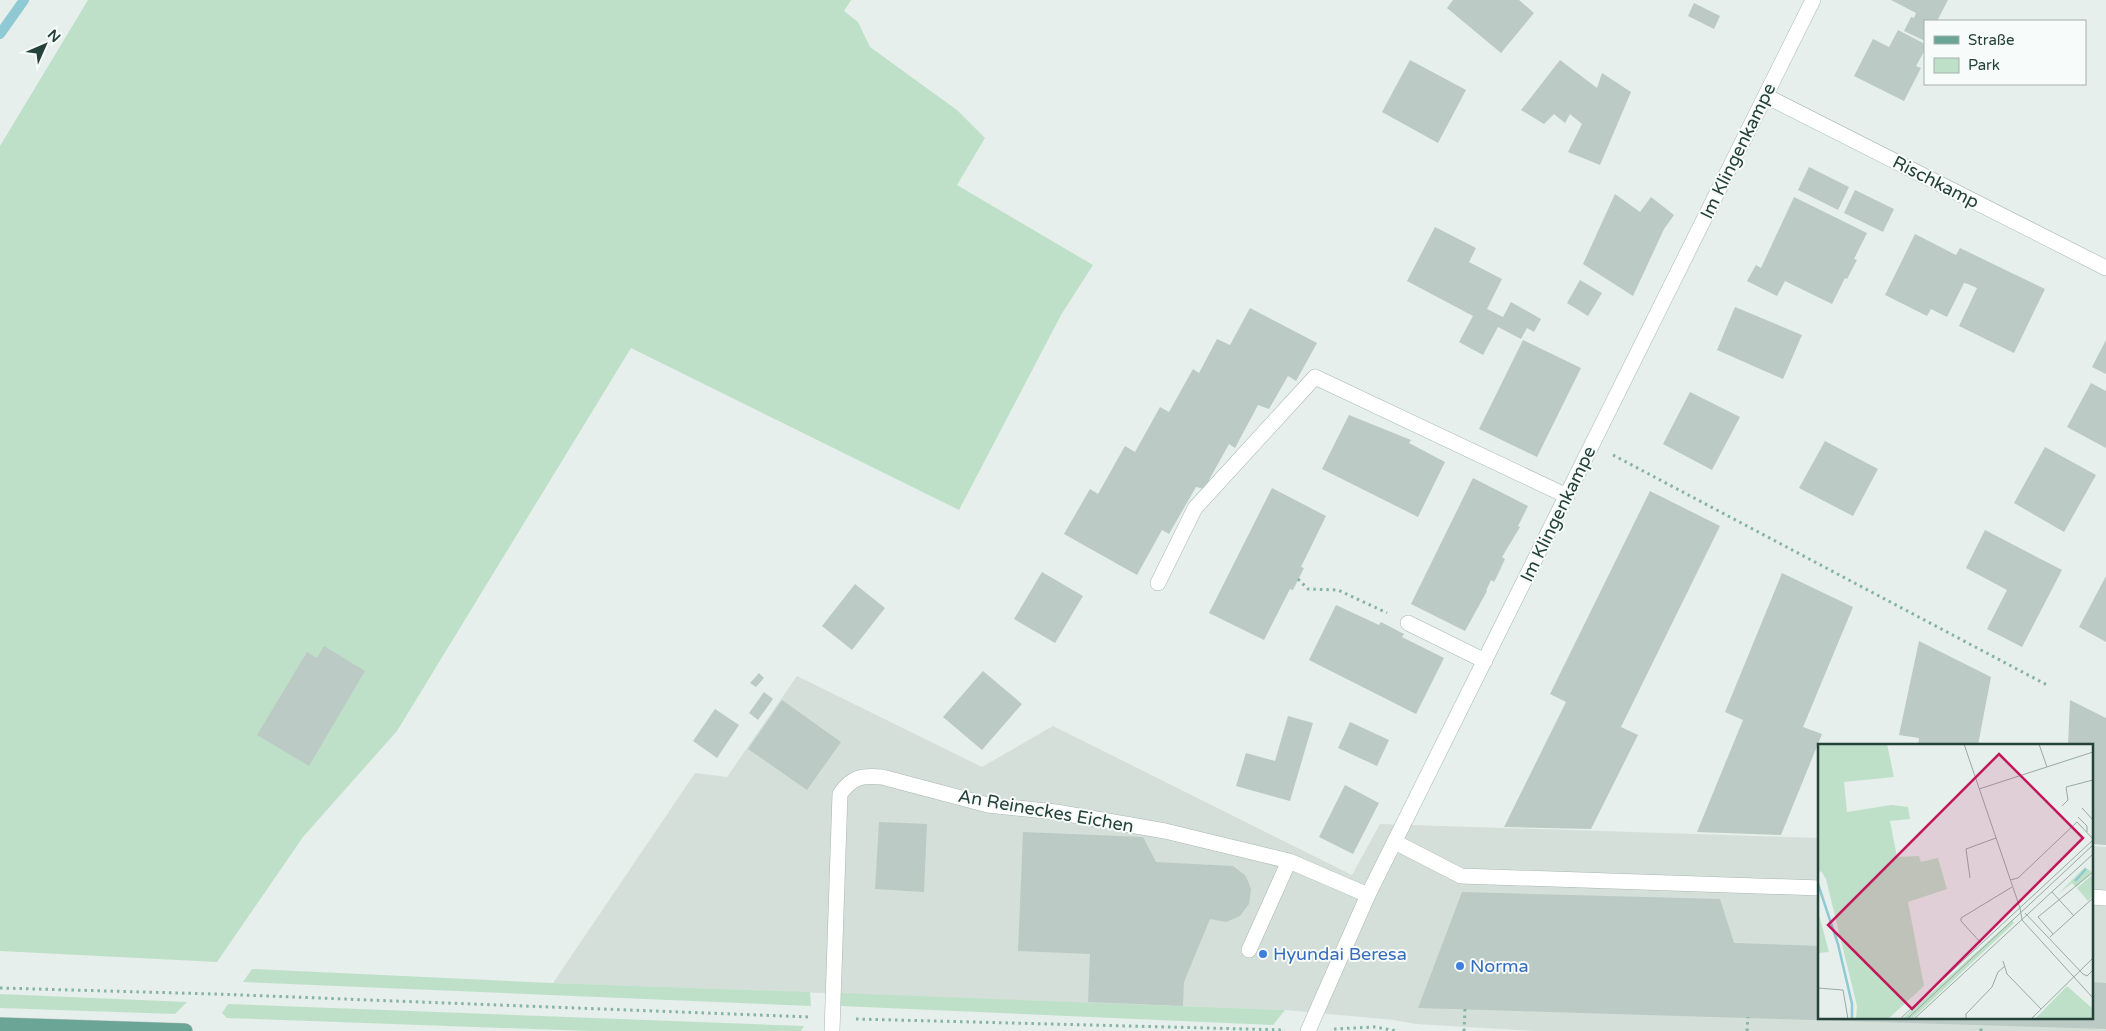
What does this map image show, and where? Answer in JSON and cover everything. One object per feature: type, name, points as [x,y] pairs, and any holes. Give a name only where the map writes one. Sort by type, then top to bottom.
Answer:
[{"type":"main road","points":[[0,1025],[184,1031]]},
{"type":"street","name":"Im Klingenkampe","points":[[1308,1031],[1368,895],[1813,0]]},
{"type":"street","name":"Rischkamp","points":[[1766,96],[2106,268]]},
{"type":"street","points":[[1158,583],[1195,508],[1315,377],[1567,496]]},
{"type":"street","points":[[1408,623],[1485,661]]},
{"type":"street","name":"An Reineckes Eichen","points":[[832,1024],[840,794],[847,784],[865,776],[882,776],[988,805],[1056,812],[1165,831],[1289,862],[1368,895]]},
{"type":"street","points":[[1395,842],[1461,876],[1818,888]]},
{"type":"street","points":[[1249,950],[1289,862]]},
{"type":"path","points":[[1592,444],[2047,685]]},
{"type":"path","points":[[1298,579],[1308,589],[1338,590],[1408,623]]},
{"type":"path","points":[[0,988],[204,994],[832,1024],[1308,1031],[1375,1029],[1398,1031]]},
{"type":"path","points":[[1464,1031],[1465,1009]]},
{"type":"path","points":[[1747,1031],[1748,1018]]},
{"type":"path","points":[[1981,1031],[1982,1025]]},
{"type":"shaded area","points":[[797,676],[982,767],[1053,726],[1352,875],[1380,824],[1818,838],[1818,1018],[2094,1018],[2094,846],[2106,847],[2106,1031],[1536,1031],[1416,1024],[1394,1020],[1285,1010],[553,983],[695,773],[727,777]]},
{"type":"green space","points":[[88,0],[851,0],[844,11],[858,22],[870,47],[957,110],[985,138],[957,185],[1093,265],[1061,315],[959,510],[631,348],[397,731],[303,837],[217,962],[0,951],[0,146]]},
{"type":"green space","points":[[252,969],[553,983],[810,992],[811,1006],[243,982]]},
{"type":"green space","points":[[839,993],[1285,1010],[1273,1025],[841,1006]]},
{"type":"green space","points":[[0,994],[187,1002],[175,1014],[0,1008]]},
{"type":"green space","points":[[228,1004],[804,1026],[801,1031],[589,1031],[227,1018],[222,1013]]},
{"type":"building","points":[[1453,0],[1519,0],[1534,13],[1501,53],[1447,8]]},
{"type":"building","points":[[1891,0],[1948,0],[1938,20],[1924,20],[1924,41],[1904,31],[1911,17],[1914,18],[1916,13]]},
{"type":"building","points":[[1694,3],[1720,16],[1714,29],[1688,16]]},
{"type":"building","points":[[1898,30],[1924,43],[1924,52],[1916,66],[1921,68],[1904,101],[1854,76],[1873,39],[1889,47]]},
{"type":"building","points":[[1410,60],[1466,90],[1438,143],[1382,112]]},
{"type":"building","points":[[1560,60],[1597,88],[1602,73],[1631,92],[1600,165],[1568,152],[1582,124],[1570,114],[1565,123],[1554,114],[1544,124],[1521,110]]},
{"type":"building","points":[[1809,167],[1849,187],[1838,210],[1798,190]]},
{"type":"building","points":[[1855,190],[1894,209],[1883,232],[1844,213]]},
{"type":"building","points":[[1615,194],[1640,212],[1651,197],[1674,215],[1664,229],[1633,296],[1583,264]]},
{"type":"building","points":[[1794,197],[1867,233],[1854,259],[1857,260],[1847,279],[1845,278],[1832,304],[1785,281],[1777,296],[1747,281],[1756,265],[1761,268]]},
{"type":"building","points":[[1435,227],[1476,248],[1469,262],[1502,279],[1487,309],[1503,317],[1511,302],[1541,319],[1534,332],[1527,328],[1521,339],[1498,327],[1483,355],[1459,342],[1473,316],[1407,281]]},
{"type":"building","points":[[1915,234],[1956,255],[1960,248],[2045,289],[2014,353],[1959,326],[1977,288],[1964,283],[1947,317],[1931,309],[1927,316],[1885,295]]},
{"type":"building","points":[[1580,280],[1602,293],[1588,316],[1567,303]]},
{"type":"building","points":[[1735,307],[1802,335],[1783,379],[1717,350]]},
{"type":"building","points":[[1250,308],[1317,343],[1296,381],[1288,376],[1269,409],[1258,405],[1235,448],[1229,444],[1204,489],[1196,487],[1169,534],[1162,530],[1137,575],[1064,534],[1090,489],[1098,494],[1125,446],[1135,452],[1160,407],[1169,412],[1193,369],[1199,373],[1217,339],[1230,345]]},
{"type":"building","points":[[1523,340],[1581,368],[1537,457],[1479,429]]},
{"type":"building","points":[[2106,340],[2106,374],[2092,367]]},
{"type":"building","points":[[2091,383],[2106,391],[2106,448],[2067,427]]},
{"type":"building","points":[[1690,392],[1740,417],[1712,470],[1663,444]]},
{"type":"building","points":[[1349,415],[1411,440],[1409,443],[1445,462],[1418,517],[1322,469]]},
{"type":"building","points":[[1825,441],[1878,469],[1853,516],[1799,488]]},
{"type":"building","points":[[2045,447],[2096,475],[2064,532],[2014,503]]},
{"type":"building","points":[[1473,478],[1528,506],[1518,526],[1520,527],[1502,557],[1505,559],[1494,582],[1491,580],[1465,631],[1411,604]]},
{"type":"building","points":[[1272,488],[1326,516],[1301,567],[1304,568],[1293,590],[1290,589],[1264,640],[1209,613]]},
{"type":"building","points":[[1650,491],[1720,526],[1621,727],[1638,735],[1591,829],[1504,827],[1566,702],[1550,694]]},
{"type":"building","points":[[1985,530],[2062,570],[2022,647],[1987,629],[2007,590],[1966,568]]},
{"type":"building","points":[[1042,572],[1083,596],[1055,643],[1014,619]]},
{"type":"building","points":[[1782,573],[1853,607],[1803,727],[1822,734],[1781,835],[1697,832],[1743,720],[1725,712]]},
{"type":"building","points":[[2106,576],[2106,642],[2079,627]]},
{"type":"building","points":[[855,584],[885,608],[852,650],[822,626]]},
{"type":"building","points":[[1336,605],[1379,625],[1381,622],[1404,634],[1402,637],[1444,658],[1416,714],[1309,660]]},
{"type":"building","points":[[1919,641],[1991,677],[1978,744],[1918,744],[1919,738],[1899,735]]},
{"type":"building","points":[[324,646],[365,671],[309,766],[257,735],[307,652],[317,658]]},
{"type":"building","points":[[983,671],[1022,704],[982,750],[943,717]]},
{"type":"building","points":[[759,673],[764,678],[756,687],[750,683]]},
{"type":"building","points":[[764,692],[773,699],[758,720],[749,713]]},
{"type":"building","points":[[782,700],[841,742],[807,790],[748,749]]},
{"type":"building","points":[[2070,700],[2106,718],[2106,845],[2094,844],[2094,744],[2068,744]]},
{"type":"building","points":[[715,709],[739,725],[717,758],[693,741]]},
{"type":"building","points":[[1288,716],[1313,723],[1290,801],[1236,786],[1246,753],[1275,761]]},
{"type":"building","points":[[1350,722],[1389,740],[1377,766],[1338,748]]},
{"type":"building","points":[[1345,785],[1379,803],[1353,854],[1319,837]]},
{"type":"building","points":[[879,822],[927,824],[924,892],[875,889]]},
{"type":"building","points":[[1023,832],[1143,837],[1156,862],[1233,866],[1245,875],[1248,881],[1251,889],[1249,904],[1240,916],[1226,922],[1210,919],[1184,982],[1183,1006],[1088,1002],[1090,954],[1018,951]]},
{"type":"building","points":[[1462,892],[1720,899],[1734,943],[1818,946],[1818,1018],[2094,1018],[2094,982],[2106,983],[2106,1029],[1418,1008]]},
{"type":"waterway","points":[[0,34],[24,0]]},
{"type":"place","name":"Hyundai Beresa","points":[[1263,954]]},
{"type":"place","name":"Norma","points":[[1460,966]]}]
